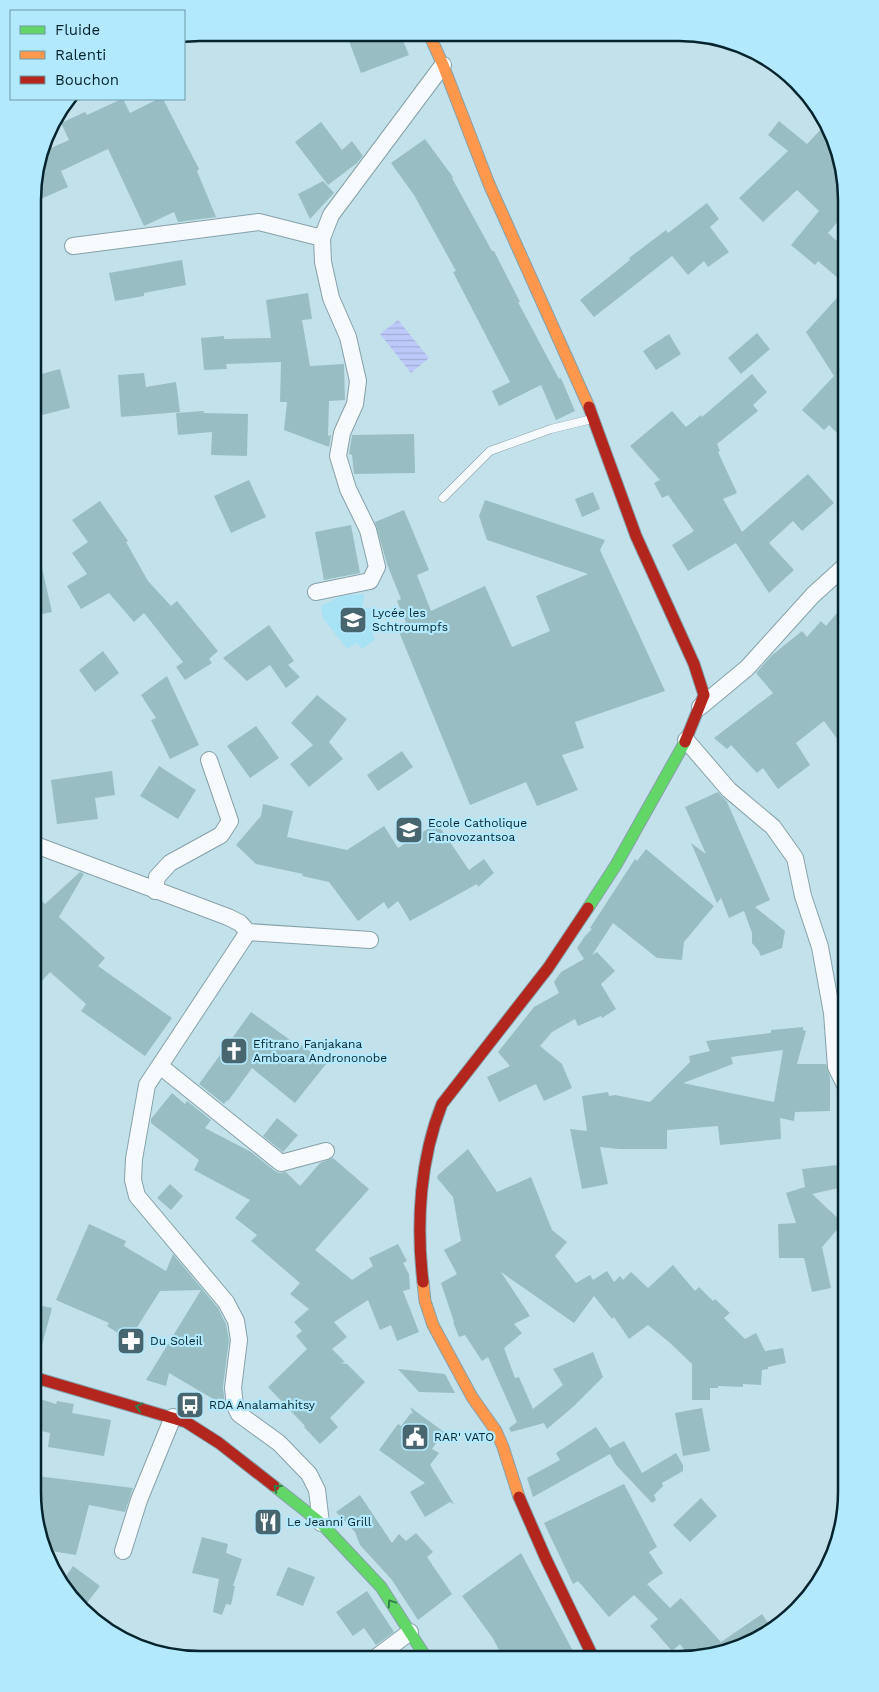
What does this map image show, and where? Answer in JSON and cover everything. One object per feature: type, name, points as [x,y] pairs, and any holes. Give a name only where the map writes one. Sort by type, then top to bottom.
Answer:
[{"type":"street","points":[[432,42],[443,65],[490,184],[594,419],[636,536],[694,664],[704,695],[686,740],[616,865],[548,968],[442,1104],[433,1127],[421,1193],[422,1274],[425,1301],[433,1325],[472,1398],[496,1431],[504,1447],[520,1500],[590,1651]]},
{"type":"street","points":[[316,592],[370,582],[377,567],[368,530],[348,489],[338,456],[342,432],[355,404],[358,381],[348,337],[330,298],[323,262],[322,238],[331,215],[443,65]]},
{"type":"street","points":[[73,246],[259,222],[322,238]]},
{"type":"street","points":[[700,706],[747,668],[814,595],[838,573]]},
{"type":"street","points":[[686,740],[729,790],[773,827],[795,858],[803,896],[820,947],[832,1013],[837,1070]]},
{"type":"street","points":[[156,891],[157,877],[170,863],[221,835],[230,821],[209,760]]},
{"type":"street","points":[[41,847],[228,917],[240,923],[248,932],[370,940]]},
{"type":"street","points":[[248,932],[147,1085],[134,1159],[133,1180],[138,1196],[226,1302],[236,1321],[240,1340],[233,1388],[235,1406],[239,1414],[278,1443],[309,1474],[317,1490],[320,1523]]},
{"type":"street","points":[[160,1066],[281,1163],[326,1151]]},
{"type":"street","points":[[41,1379],[172,1417],[186,1422],[219,1442],[320,1523],[381,1588],[422,1651]]},
{"type":"street","points":[[123,1551],[139,1500],[172,1417]]},
{"type":"street","points":[[385,1651],[410,1632]]},
{"type":"lane","points":[[443,498],[490,451],[551,430],[594,419]]},
{"type":"shaded area","points":[[398,320],[429,358],[411,373],[380,334]]},
{"type":"shaded area","points":[[364,594],[363,607],[376,610],[372,632],[375,640],[362,649],[357,643],[347,649],[323,618],[321,606],[341,596]]},
{"type":"building","points":[[349,42],[403,42],[409,55],[361,73]]},
{"type":"building","points":[[120,100],[124,100],[130,113],[156,100],[164,100],[199,169],[197,171],[216,217],[178,222],[174,212],[144,226],[108,149],[61,171],[68,187],[41,199],[43,180],[50,148],[69,140],[62,122],[85,112],[87,115]]},
{"type":"building","points":[[779,121],[807,144],[821,130],[835,169],[838,221],[828,233],[838,242],[838,278],[818,261],[815,265],[791,245],[819,211],[797,190],[763,222],[739,198],[788,151],[768,135]]},
{"type":"building","points":[[321,122],[342,150],[352,141],[363,156],[357,163],[328,185],[295,142]]},
{"type":"building","points":[[425,139],[453,177],[492,251],[494,251],[520,302],[518,302],[559,379],[561,378],[575,411],[556,420],[541,385],[499,406],[492,391],[510,382],[453,272],[456,271],[414,195],[391,163]]},
{"type":"building","points":[[323,181],[334,193],[310,219],[298,194]]},
{"type":"building","points":[[707,203],[719,219],[710,227],[729,252],[708,267],[704,261],[688,275],[672,256],[594,317],[580,300],[630,260],[629,258],[666,230],[668,233]]},
{"type":"building","points":[[182,260],[186,285],[115,301],[109,273]]},
{"type":"building","points":[[308,293],[312,319],[302,320],[310,366],[344,364],[345,400],[329,401],[328,436],[331,435],[329,447],[284,430],[287,402],[280,402],[281,362],[226,364],[227,369],[204,370],[201,338],[224,336],[224,339],[271,338],[266,300]]},
{"type":"building","points":[[838,297],[838,434],[829,425],[824,430],[802,410],[834,376],[806,332]]},
{"type":"building","points":[[757,333],[770,349],[741,374],[728,358]]},
{"type":"building","points":[[669,334],[681,354],[656,370],[643,351]]},
{"type":"building","points":[[60,369],[70,408],[41,415],[41,374]]},
{"type":"building","points":[[144,373],[146,387],[176,382],[180,412],[121,417],[118,375]]},
{"type":"building","points":[[752,374],[767,392],[753,405],[758,411],[717,444],[720,451],[718,452],[737,493],[723,499],[742,532],[808,474],[834,503],[802,531],[793,521],[769,543],[794,570],[769,593],[736,543],[688,571],[672,545],[694,531],[668,495],[662,498],[654,483],[660,480],[630,446],[672,411],[686,427],[701,415],[702,417]]},
{"type":"building","points":[[204,411],[204,413],[248,414],[247,456],[211,455],[212,432],[178,435],[176,413]]},
{"type":"building","points":[[414,434],[415,473],[354,474],[352,455],[349,454],[352,435]]},
{"type":"building","points":[[249,480],[266,517],[231,533],[214,496]]},
{"type":"building","points":[[593,492],[600,509],[582,517],[575,499]]},
{"type":"building","points":[[485,500],[605,540],[600,550],[665,691],[575,722],[584,748],[562,755],[578,790],[537,806],[526,782],[470,805],[397,627],[406,622],[397,601],[401,599],[387,564],[375,522],[404,510],[429,570],[417,575],[431,611],[485,586],[512,647],[550,631],[536,596],[588,574],[487,540],[479,516]]},
{"type":"building","points":[[100,501],[128,541],[126,542],[148,581],[171,606],[177,601],[218,651],[209,659],[212,663],[185,680],[176,667],[183,662],[144,613],[134,622],[109,593],[81,609],[67,586],[87,574],[72,553],[88,542],[72,520]]},
{"type":"building","points":[[351,525],[360,573],[324,580],[315,532]]},
{"type":"building","points":[[41,563],[52,612],[41,614]]},
{"type":"building","points":[[838,612],[838,740],[824,721],[796,743],[810,765],[778,789],[763,768],[757,773],[731,745],[727,749],[714,738],[773,693],[756,673],[771,656],[802,631],[807,637],[821,621],[826,626]]},
{"type":"building","points":[[269,625],[294,661],[288,665],[300,677],[286,688],[270,665],[247,681],[223,658]]},
{"type":"building","points":[[103,651],[119,673],[95,692],[79,670]]},
{"type":"building","points":[[167,676],[199,745],[170,759],[151,720],[156,718],[141,695]]},
{"type":"building","points":[[317,695],[347,719],[329,742],[343,759],[309,787],[290,764],[313,745],[291,723]]},
{"type":"building","points":[[256,726],[279,758],[250,778],[227,746]]},
{"type":"building","points":[[402,751],[413,767],[378,791],[367,775]]},
{"type":"building","points":[[159,766],[196,790],[178,819],[140,796]]},
{"type":"building","points":[[112,771],[115,795],[95,798],[98,819],[57,824],[51,780]]},
{"type":"building","points":[[718,792],[727,802],[770,900],[755,907],[785,931],[782,948],[761,956],[752,943],[752,933],[744,911],[729,918],[721,898],[717,903],[691,843],[706,854],[685,807]]},
{"type":"building","points":[[263,804],[293,811],[287,837],[347,850],[384,826],[398,848],[437,823],[469,870],[484,859],[494,873],[478,887],[477,884],[410,921],[398,901],[388,909],[384,902],[358,921],[329,882],[302,876],[303,874],[256,864],[236,845],[261,816]]},
{"type":"building","points":[[646,849],[714,906],[684,942],[682,960],[657,958],[613,923],[592,955],[597,952],[615,971],[601,984],[616,1009],[602,1018],[601,1016],[578,1026],[575,1019],[552,1032],[540,1046],[562,1064],[572,1088],[544,1101],[536,1084],[499,1102],[487,1077],[510,1066],[498,1052],[534,1007],[559,993],[554,982],[561,972],[584,959],[577,948],[592,929],[590,928],[635,859],[637,861]]},
{"type":"building","points":[[80,872],[84,874],[59,917],[105,958],[98,966],[172,1018],[145,1056],[81,1011],[86,1004],[50,972],[41,980],[41,900],[45,904]]},
{"type":"building","points":[[251,1012],[297,1045],[299,1043],[326,1064],[295,1103],[252,1068],[224,1104],[199,1084]]},
{"type":"building","points":[[803,1027],[803,1030],[806,1031],[797,1064],[826,1064],[830,1077],[830,1111],[795,1112],[794,1121],[780,1118],[781,1139],[720,1145],[718,1126],[667,1130],[667,1149],[600,1147],[608,1184],[582,1189],[570,1129],[587,1131],[582,1096],[608,1092],[609,1096],[615,1095],[650,1102],[690,1062],[689,1056],[710,1051],[706,1041],[771,1033],[771,1030]],"holes":[[[783,1050],[774,1102],[683,1083],[733,1064],[731,1057]]]},
{"type":"building","points":[[172,1093],[185,1104],[187,1101],[211,1120],[205,1128],[251,1152],[275,1171],[279,1173],[286,1172],[300,1186],[320,1163],[333,1158],[369,1189],[315,1250],[352,1280],[373,1266],[369,1258],[398,1244],[407,1261],[403,1263],[409,1274],[410,1289],[403,1291],[419,1332],[397,1341],[391,1325],[380,1330],[368,1300],[334,1322],[347,1337],[332,1349],[345,1362],[341,1363],[347,1364],[365,1382],[330,1418],[338,1427],[320,1444],[268,1387],[307,1349],[296,1336],[302,1331],[294,1322],[309,1309],[290,1294],[300,1283],[251,1241],[257,1235],[235,1218],[250,1200],[194,1170],[199,1160],[151,1123],[151,1119]]},
{"type":"building","points":[[277,1118],[298,1135],[283,1152],[263,1136]]},
{"type":"building","points":[[468,1149],[497,1192],[531,1177],[552,1230],[567,1242],[555,1256],[576,1283],[590,1275],[593,1280],[607,1271],[614,1282],[620,1276],[623,1280],[631,1272],[648,1288],[673,1265],[695,1291],[699,1287],[713,1301],[715,1299],[730,1313],[724,1318],[745,1339],[756,1333],[765,1351],[783,1348],[786,1363],[762,1370],[761,1385],[743,1384],[743,1387],[718,1386],[718,1388],[710,1388],[710,1400],[692,1400],[692,1364],[648,1325],[629,1339],[614,1317],[612,1319],[594,1296],[574,1323],[501,1272],[530,1316],[514,1324],[522,1333],[504,1348],[515,1378],[519,1377],[533,1409],[563,1385],[553,1369],[593,1352],[603,1377],[574,1406],[547,1429],[544,1423],[511,1432],[509,1428],[517,1422],[488,1357],[482,1361],[465,1335],[459,1337],[441,1283],[457,1274],[444,1250],[461,1241],[453,1197],[437,1178],[438,1175]]},
{"type":"building","points":[[837,1165],[837,1188],[812,1194],[837,1218],[837,1230],[822,1247],[831,1288],[812,1292],[804,1258],[779,1258],[778,1224],[796,1223],[786,1193],[805,1187],[802,1169]]},
{"type":"building","points":[[170,1184],[183,1196],[171,1210],[157,1198]]},
{"type":"building","points":[[89,1224],[126,1241],[124,1246],[166,1271],[173,1254],[218,1308],[226,1324],[229,1340],[223,1387],[225,1406],[169,1373],[166,1386],[146,1380],[201,1290],[160,1291],[129,1340],[107,1326],[109,1323],[56,1300]]},
{"type":"building","points":[[41,1306],[52,1308],[41,1349]]},
{"type":"building","points":[[398,1369],[445,1374],[455,1393],[419,1392]]},
{"type":"building","points":[[41,1399],[56,1404],[57,1401],[74,1404],[72,1413],[111,1420],[104,1456],[48,1447],[50,1433],[41,1431]]},
{"type":"building","points":[[410,1407],[444,1432],[432,1449],[439,1453],[430,1465],[454,1504],[450,1502],[425,1517],[410,1492],[425,1483],[379,1450],[398,1424],[401,1426],[411,1413],[413,1414]]},
{"type":"building","points":[[702,1408],[710,1451],[683,1456],[675,1413]]},
{"type":"building","points":[[596,1427],[610,1448],[624,1441],[642,1473],[676,1453],[683,1465],[683,1471],[662,1483],[663,1486],[654,1495],[656,1500],[652,1503],[616,1465],[610,1454],[533,1497],[527,1478],[560,1460],[556,1453]]},
{"type":"building","points":[[41,1476],[133,1488],[125,1512],[89,1505],[76,1555],[54,1551],[47,1533],[43,1512]]},
{"type":"building","points":[[624,1484],[657,1547],[649,1552],[663,1573],[647,1584],[670,1608],[681,1598],[721,1642],[762,1614],[768,1623],[749,1634],[710,1648],[685,1650],[680,1644],[672,1651],[650,1626],[658,1619],[634,1595],[609,1617],[578,1581],[573,1584],[544,1523]]},
{"type":"building","points":[[360,1495],[392,1543],[399,1534],[406,1541],[416,1533],[433,1552],[427,1557],[452,1594],[418,1620],[392,1580],[360,1545],[355,1532],[336,1512]]},
{"type":"building","points":[[701,1498],[717,1516],[690,1542],[673,1525]]},
{"type":"building","points":[[202,1537],[228,1544],[226,1553],[242,1559],[233,1586],[235,1586],[231,1605],[226,1604],[222,1615],[213,1612],[219,1579],[192,1573]]},
{"type":"building","points":[[521,1553],[573,1651],[500,1651],[492,1637],[462,1596]]},
{"type":"building","points":[[73,1566],[100,1586],[87,1602],[66,1576]]},
{"type":"building","points":[[288,1567],[315,1577],[303,1606],[276,1595]]},
{"type":"building","points":[[367,1591],[394,1632],[376,1645],[364,1628],[353,1636],[336,1612]]},
{"type":"traffic: fast","points":[[588,908],[616,865],[685,742]]},
{"type":"traffic: fast","points":[[274,1486],[321,1523],[381,1587],[422,1651]]},
{"type":"traffic: slow","points":[[432,42],[489,184],[589,407]]},
{"type":"traffic: slow","points":[[423,1282],[425,1301],[433,1325],[472,1397],[496,1431],[519,1497]]},
{"type":"traffic: jam","points":[[589,407],[636,536],[694,664],[704,695],[685,742]]},
{"type":"traffic: jam","points":[[423,1282],[420,1214],[424,1169],[442,1104],[548,968],[588,908]]},
{"type":"traffic: jam","points":[[41,1379],[186,1422],[219,1443],[274,1486]]},
{"type":"traffic: jam","points":[[519,1497],[590,1651]]},
{"type":"place","name":"Lycée les Schtroumpfs","points":[[353,620]]},
{"type":"place","name":"Ecole Catholique Fanovozantsoa","points":[[409,830]]},
{"type":"place","name":"Efitrano Fanjakana Amboara Andrononobe","points":[[234,1051]]},
{"type":"place","name":"Du Soleil","points":[[131,1341]]},
{"type":"place","name":"RDA Analamahitsy","points":[[190,1405]]},
{"type":"place","name":"RAR' VATO","points":[[415,1437]]},
{"type":"place","name":"Le Jeanni Grill","points":[[268,1522]]}]
